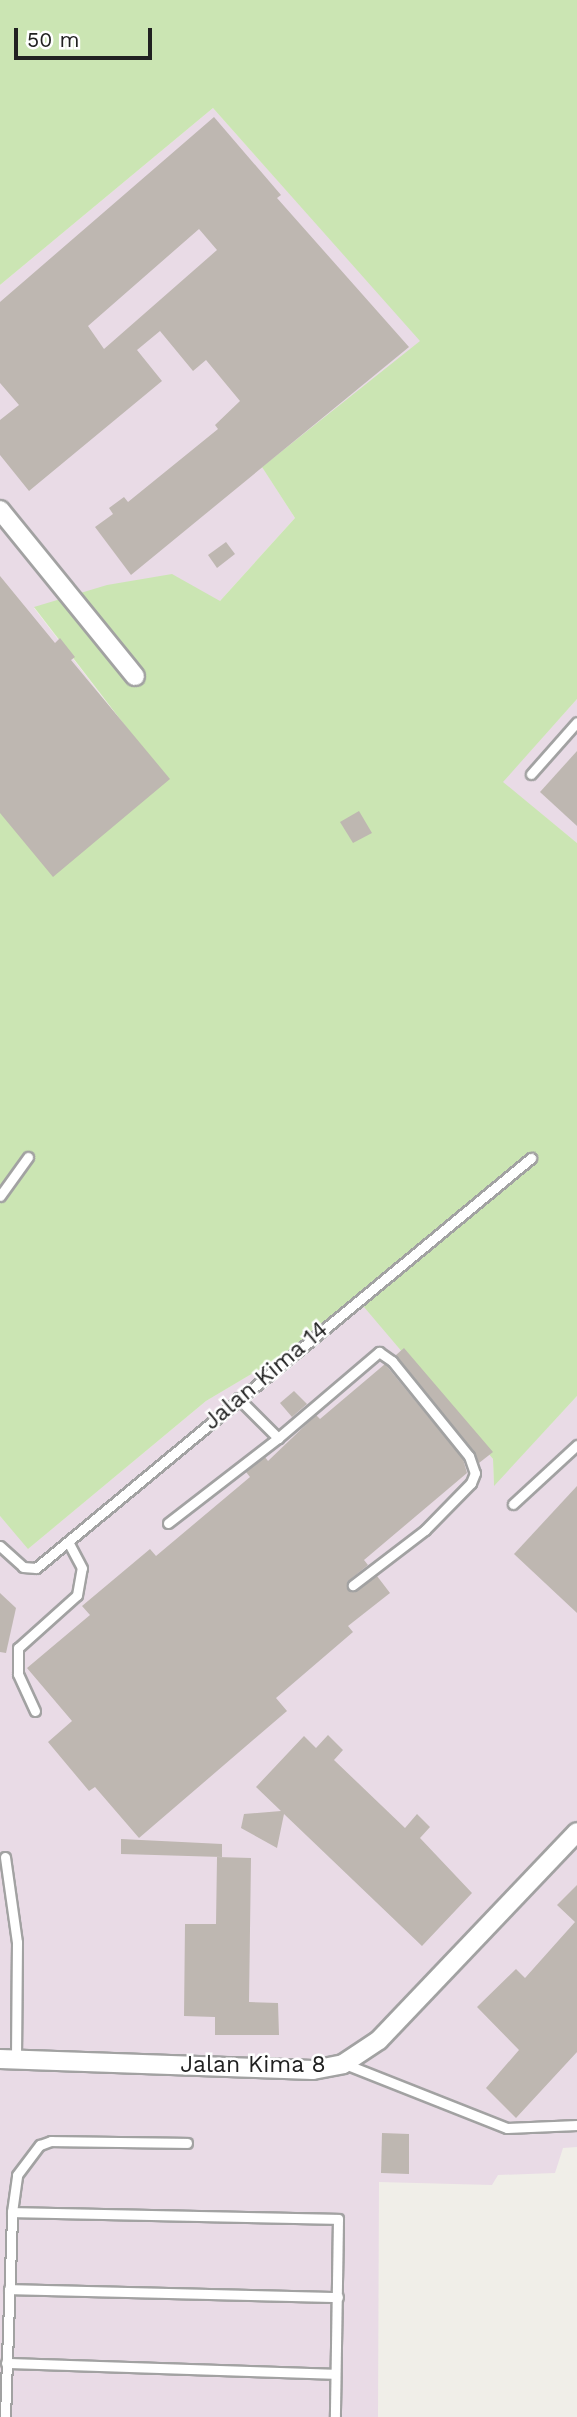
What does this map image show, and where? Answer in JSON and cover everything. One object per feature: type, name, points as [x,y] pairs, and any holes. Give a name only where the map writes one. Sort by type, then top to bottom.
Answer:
[{"type":"street","points":[[0,510],[135,676]]},
{"type":"street","name":"Jalan Kima 8","points":[[8,2059],[313,2070],[343,2064],[379,2039],[577,1832]]},
{"type":"lane","points":[[531,774],[577,722]]},
{"type":"lane","points":[[0,1196],[28,1157]]},
{"type":"lane","name":"Jalan Kima 14","points":[[0,1546],[28,1569],[69,1544],[238,1398],[531,1158]]},
{"type":"lane","points":[[168,1522],[278,1438],[379,1352],[392,1361],[469,1456],[475,1473],[471,1483],[425,1530],[353,1585]]},
{"type":"lane","points":[[238,1398],[278,1438]]},
{"type":"lane","points":[[513,1504],[577,1445]]},
{"type":"lane","points":[[35,1711],[18,1674],[18,1648],[77,1595],[82,1568],[69,1544]]},
{"type":"lane","points":[[5,1857],[17,1956],[8,2059]]},
{"type":"lane","points":[[343,2064],[507,2128],[577,2125]]},
{"type":"lane","points":[[5,2417],[12,2212],[17,2175],[40,2145],[51,2141],[187,2143]]},
{"type":"lane","points":[[12,2212],[333,2217],[341,2228],[335,2417]]},
{"type":"lane","points":[[9,2289],[338,2297]]},
{"type":"lane","points":[[6,2363],[335,2374]]},
{"type":"shaded area","points":[[213,108],[421,341],[263,468],[295,518],[220,601],[34,608],[163,776],[44,866],[0,811],[0,285]]},
{"type":"shaded area","points":[[577,699],[577,843],[502,782]]},
{"type":"shaded area","points":[[364,1306],[493,1459],[494,1485],[577,1396],[577,2147],[563,2148],[555,2173],[498,2175],[492,2185],[379,2182],[378,2417],[0,2417],[0,1516],[29,1548],[206,1401]]},
{"type":"green space","points":[[0,0],[577,0],[577,699],[503,782],[577,843],[577,1396],[494,1486],[493,1459],[364,1307],[206,1401],[28,1549],[0,1516],[0,811],[163,775],[34,607],[107,585],[172,574],[220,601],[295,518],[262,467],[420,341],[213,108],[0,285]]},
{"type":"building","points":[[214,117],[281,195],[277,198],[409,347],[131,575],[95,527],[113,514],[109,508],[124,497],[128,502],[218,429],[215,425],[240,401],[206,360],[193,371],[160,331],[137,350],[162,381],[29,491],[0,455],[0,420],[19,405],[0,383],[0,302]],"holes":[[[199,229],[217,250],[104,349],[88,326]]]},
{"type":"building","points":[[226,542],[235,554],[217,568],[208,555]]},
{"type":"building","points":[[0,576],[55,643],[60,638],[75,657],[71,660],[170,779],[53,877],[0,813]]},
{"type":"building","points":[[577,751],[577,826],[540,792]]},
{"type":"building","points":[[359,811],[372,833],[353,843],[340,822]]},
{"type":"building","points":[[404,1348],[493,1452],[479,1463],[474,1452],[396,1355]]},
{"type":"building","points":[[385,1364],[463,1459],[467,1473],[364,1560],[368,1565],[347,1582],[348,1590],[355,1592],[377,1576],[390,1593],[348,1626],[353,1632],[276,1698],[287,1711],[139,1838],[95,1787],[89,1791],[48,1742],[72,1721],[27,1668],[90,1615],[82,1606],[150,1549],[156,1556],[250,1477],[246,1472],[265,1457],[268,1461],[316,1415],[320,1419]]},
{"type":"building","points":[[294,1391],[307,1404],[292,1417],[280,1403]]},
{"type":"building","points":[[577,1486],[577,1613],[514,1554]]},
{"type":"building","points":[[0,1593],[16,1608],[6,1653],[0,1652]]},
{"type":"building","points":[[328,1735],[343,1750],[334,1760],[405,1828],[417,1814],[430,1827],[420,1838],[472,1893],[422,1946],[284,1814],[277,1848],[241,1828],[244,1814],[281,1811],[256,1787],[304,1736],[316,1748]]},
{"type":"building","points":[[121,1839],[222,1844],[222,1857],[121,1854]]},
{"type":"building","points":[[217,1857],[251,1858],[249,2002],[278,2003],[279,2035],[215,2035],[215,2017],[184,2016],[185,1924],[216,1924]]},
{"type":"building","points":[[577,1885],[577,2052],[516,2118],[486,2088],[519,2050],[477,2007],[516,1969],[525,1978],[575,1922],[557,1905]]},
{"type":"building","points":[[382,2133],[409,2134],[409,2174],[381,2173]]}]
